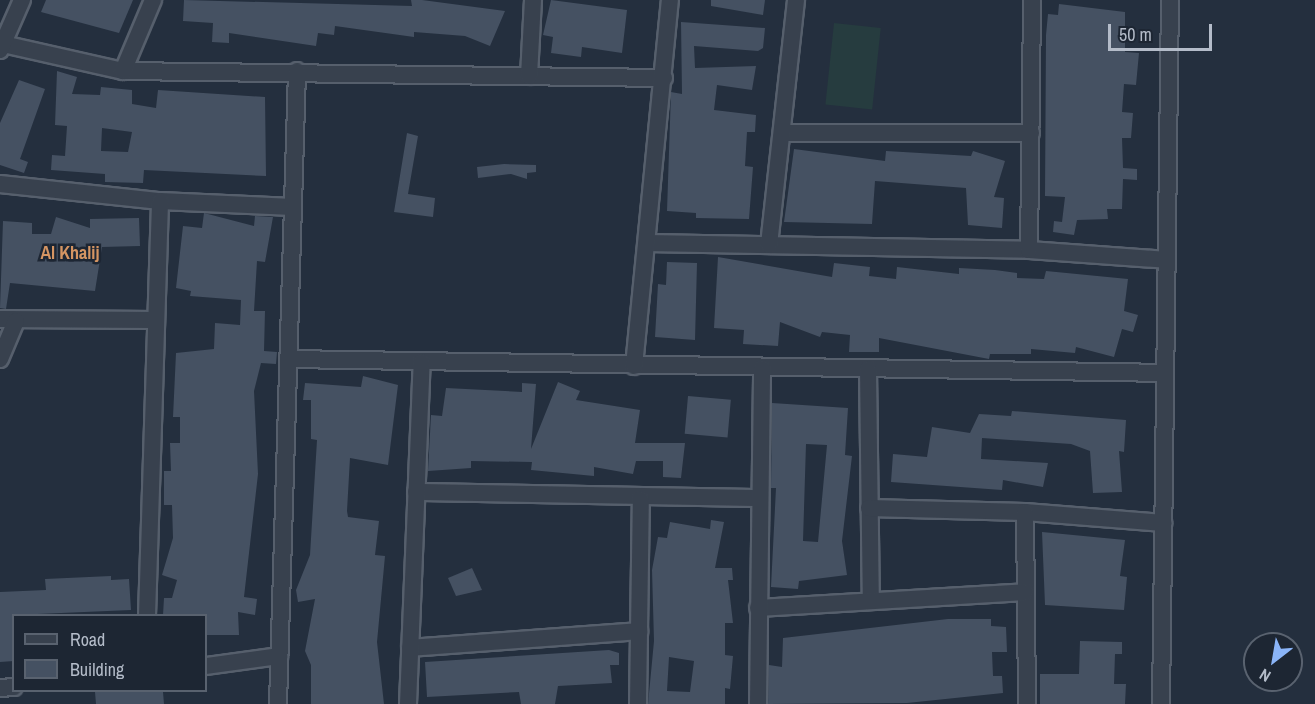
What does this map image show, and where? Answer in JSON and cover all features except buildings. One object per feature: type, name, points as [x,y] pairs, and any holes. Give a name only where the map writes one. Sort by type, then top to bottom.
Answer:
[{"type":"street","points":[[22,0],[1,47],[123,71],[297,71],[664,78]]},
{"type":"street","points":[[123,71],[153,0]]},
{"type":"street","points":[[529,76],[533,0]]},
{"type":"street","points":[[634,366],[664,78],[669,0]]},
{"type":"street","points":[[770,245],[796,0]]},
{"type":"street","points":[[1029,250],[1032,0]]},
{"type":"street","points":[[1161,704],[1170,0]]},
{"type":"street","points":[[278,704],[297,71]]},
{"type":"street","points":[[782,132],[1030,133]]},
{"type":"street","points":[[0,184],[160,201],[292,207]]},
{"type":"street","points":[[147,614],[160,201]]},
{"type":"street","points":[[647,243],[1029,250],[1167,260]]},
{"type":"street","points":[[0,359],[8,320],[155,320]]},
{"type":"street","points":[[288,359],[1165,373]]},
{"type":"street","points":[[408,704],[422,362]]},
{"type":"street","points":[[758,704],[762,368]]},
{"type":"street","points":[[868,369],[871,601]]},
{"type":"street","points":[[416,492],[641,499],[760,498]]},
{"type":"street","points":[[638,704],[641,499]]},
{"type":"street","points":[[869,508],[1025,512],[1164,523]]},
{"type":"street","points":[[1025,512],[1027,704]]},
{"type":"street","points":[[758,608],[1026,592]]},
{"type":"street","points":[[410,648],[639,632]]},
{"type":"street","points":[[207,666],[279,656]]},
{"type":"green space","points":[[834,23],[881,28],[872,109],[825,105]]},
{"type":"district","name":"Al Khalij","points":[[70,253]]}]
